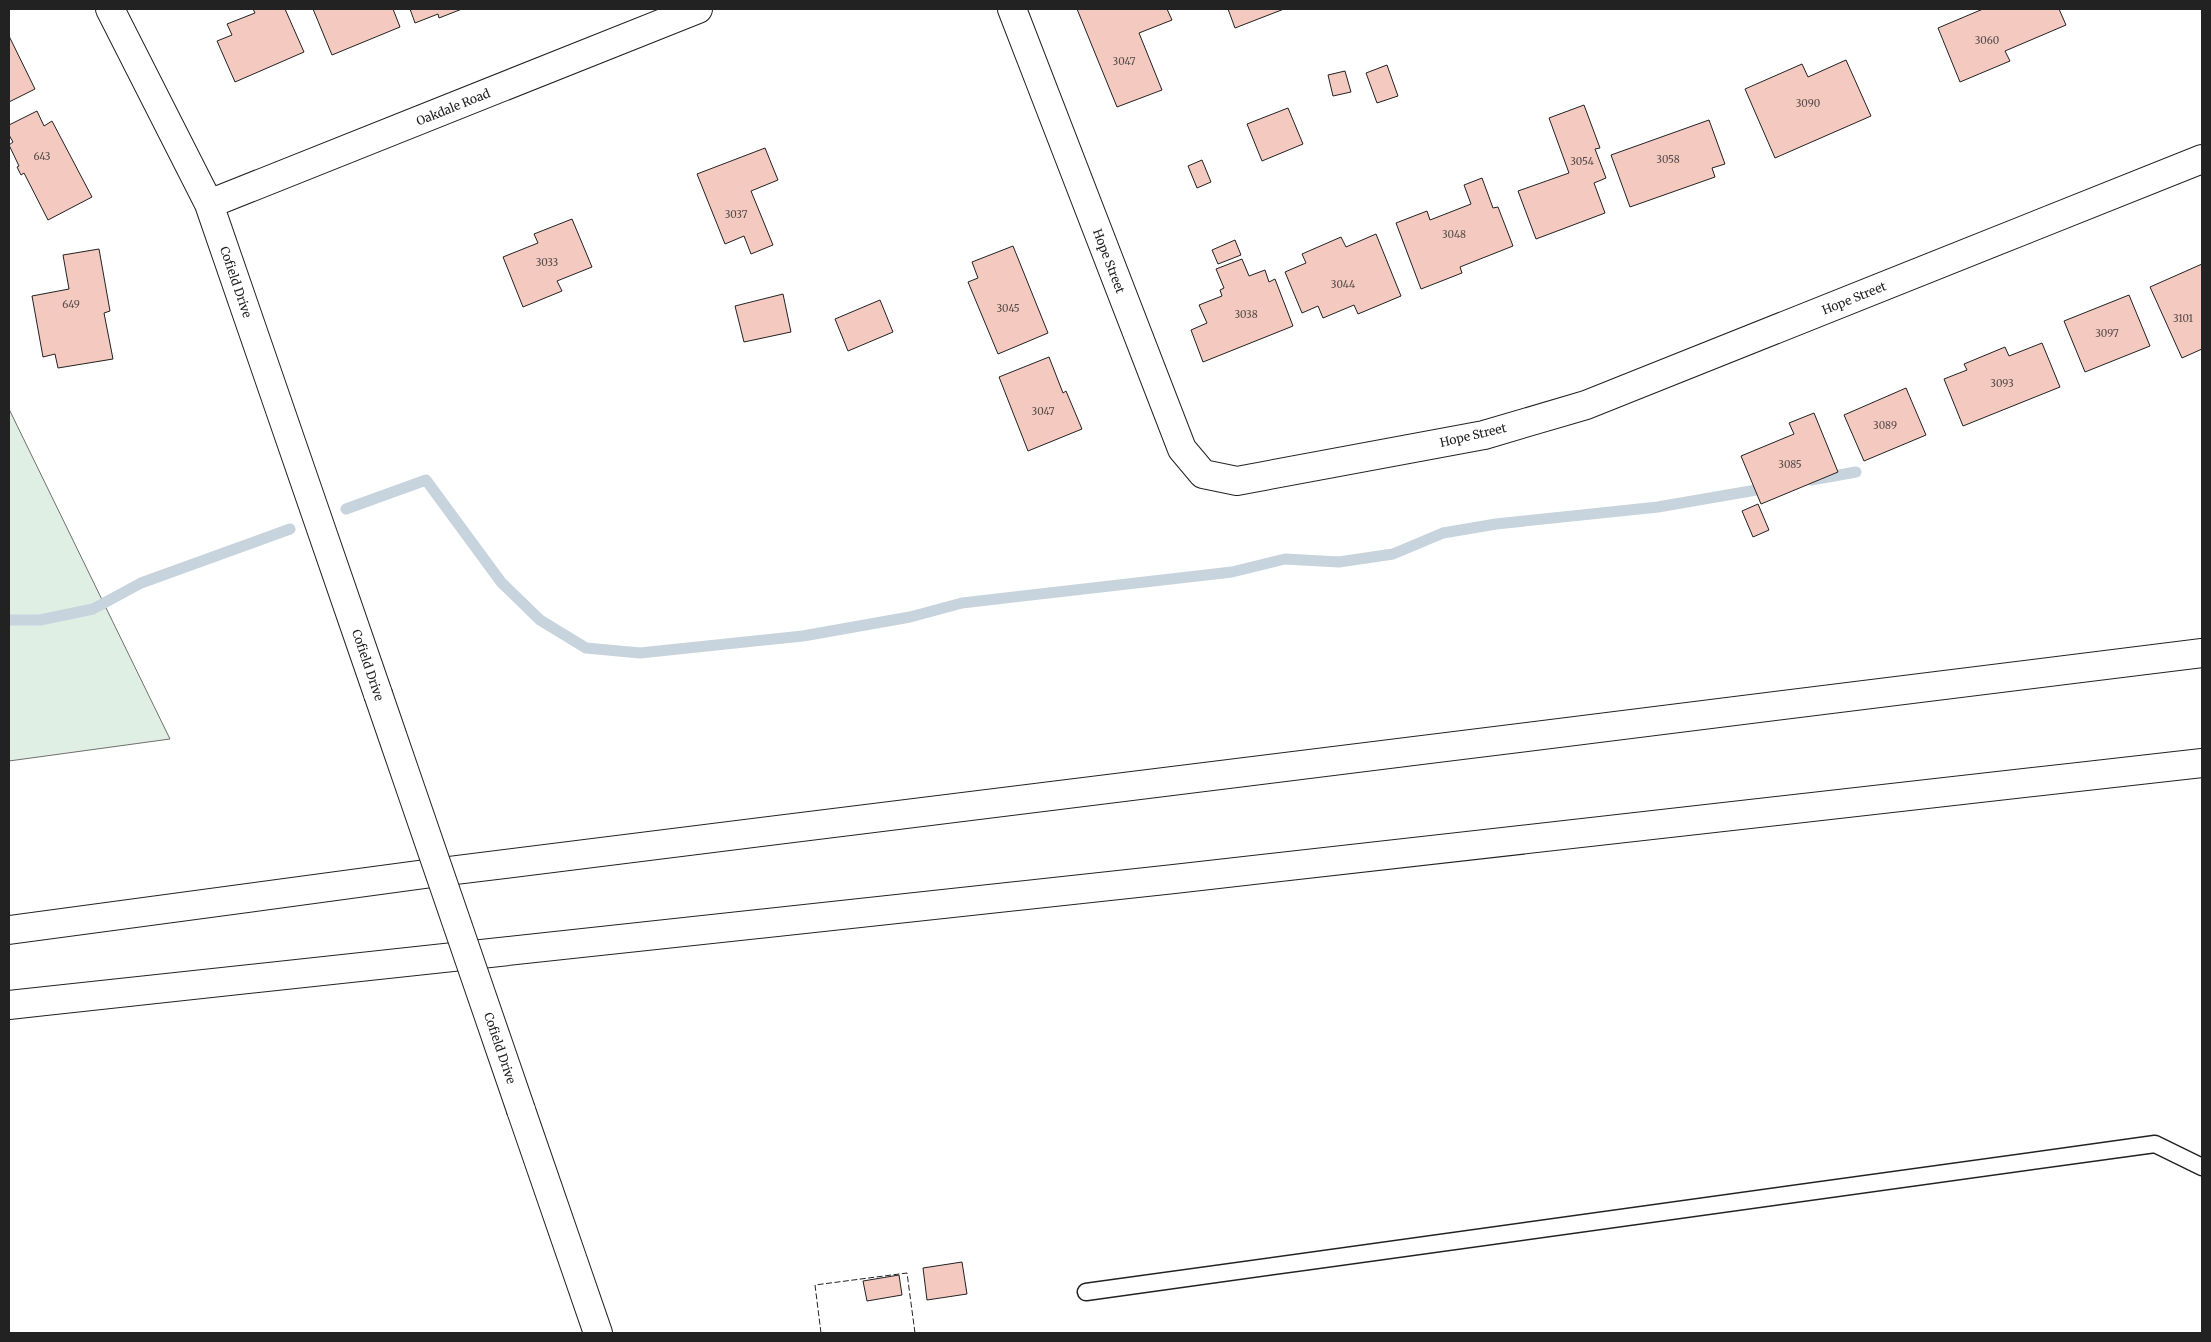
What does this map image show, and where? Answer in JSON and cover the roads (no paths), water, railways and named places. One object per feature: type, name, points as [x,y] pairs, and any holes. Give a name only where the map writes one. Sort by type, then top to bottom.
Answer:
[{"type":"main road","name":"Cofield Drive","points":[[110,9],[209,204],[598,1333]]},
{"type":"main road","name":"Oakdale Road","points":[[209,204],[698,9]]},
{"type":"main road","name":"Hope Street","points":[[1012,9],[1182,449],[1203,474],[1237,481],[1484,435],[1586,405],[2202,159]]},
{"type":"main road","points":[[9,930],[450,871],[2202,653]]},
{"type":"main road","points":[[9,1005],[1164,880],[2202,763]]},
{"type":"lane","points":[[1086,1292],[2155,1144],[2202,1167]]},
{"type":"waterway","points":[[1811,480],[1856,472]]},
{"type":"waterway","points":[[346,509],[426,480],[501,582],[540,620],[586,648],[640,653],[803,636],[910,617],[962,603],[1232,572],[1285,559],[1339,562],[1393,554],[1443,533],[1496,524],[1658,507],[1768,488]]},
{"type":"waterway","points":[[9,620],[40,620],[93,609],[141,583],[290,529]]}]
